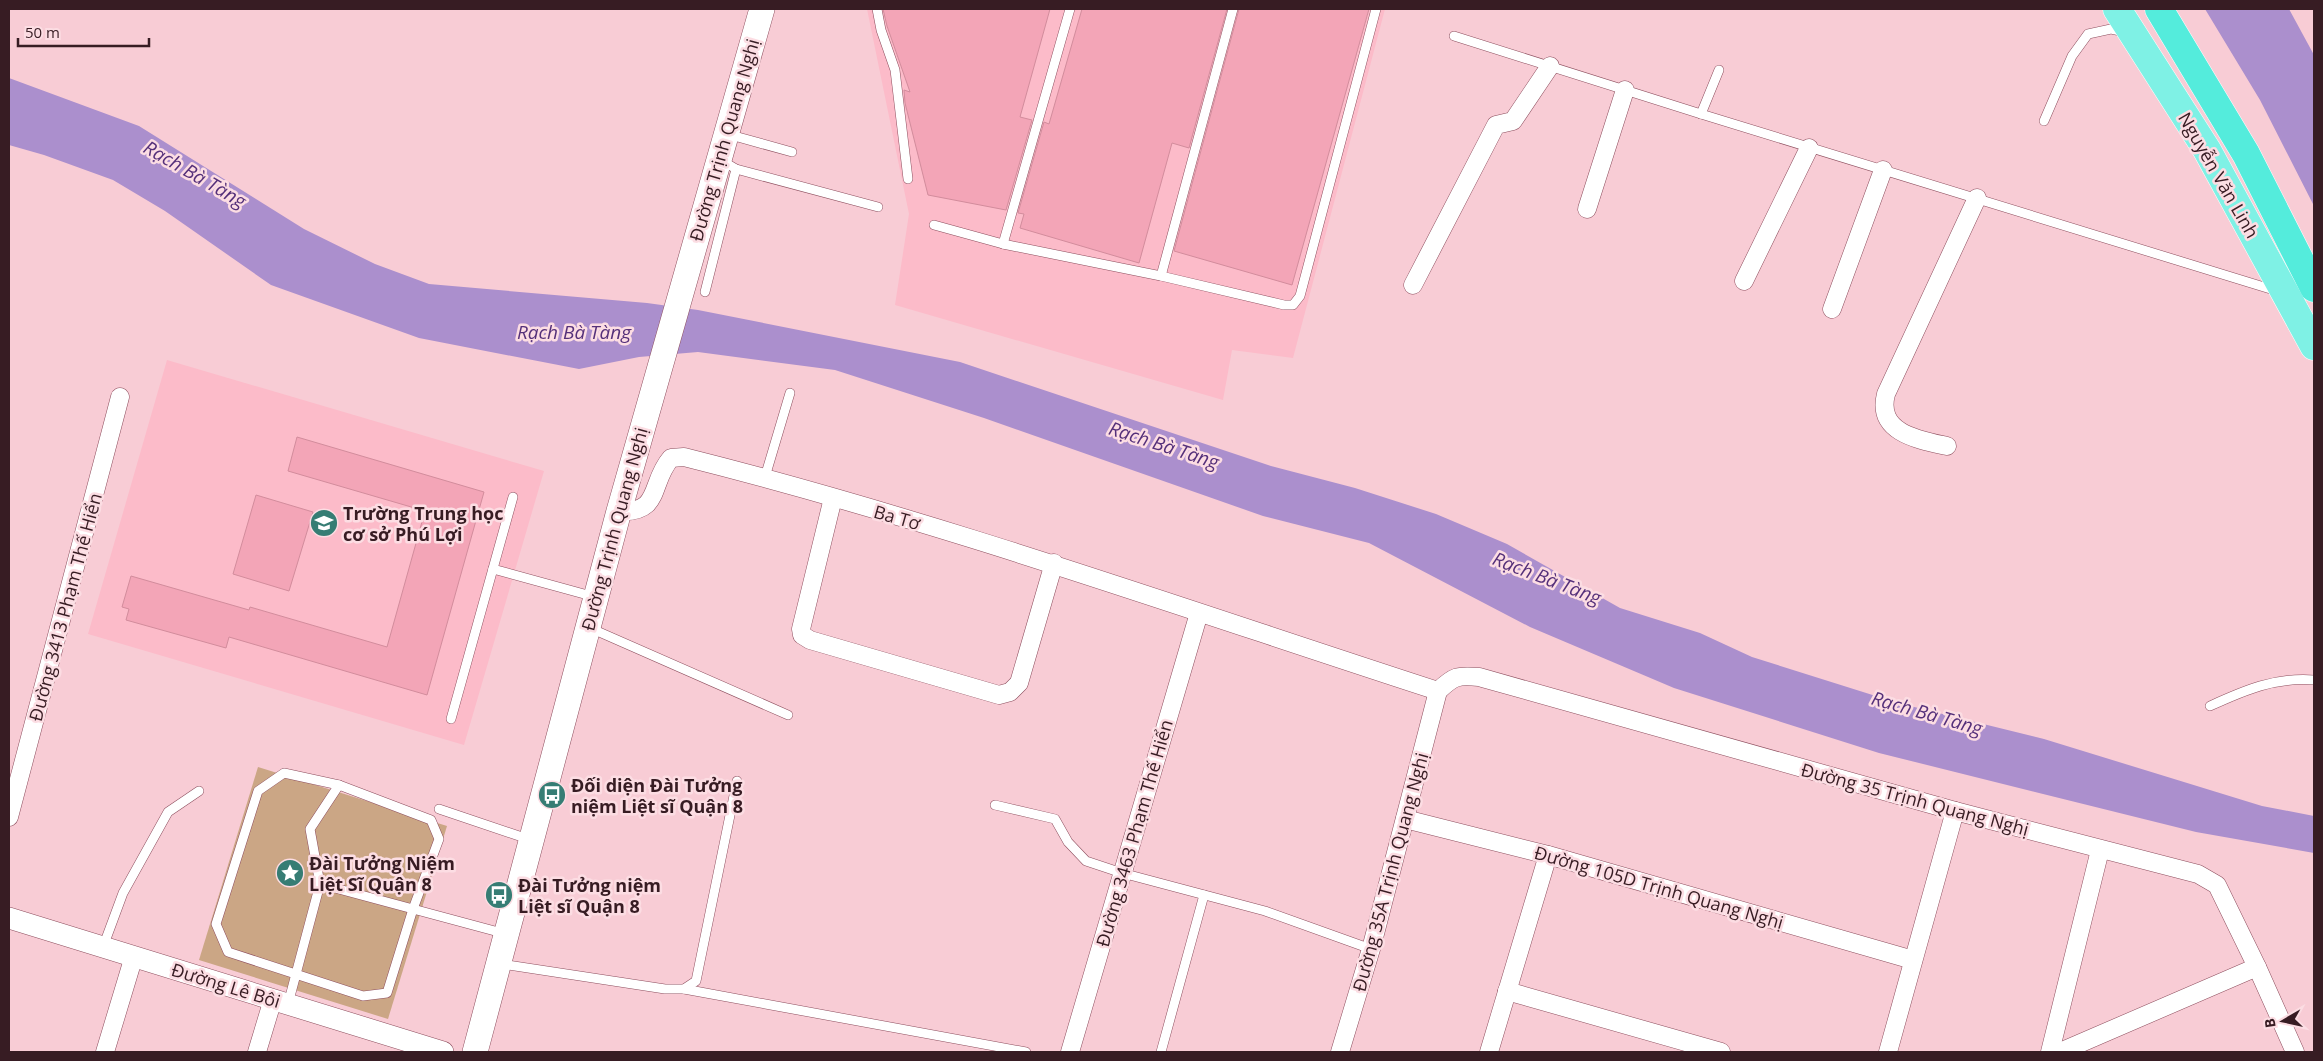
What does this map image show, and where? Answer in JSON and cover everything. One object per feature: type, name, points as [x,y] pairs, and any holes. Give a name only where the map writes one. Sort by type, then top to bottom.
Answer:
[{"type":"highway","name":"Nguyễn Văn Linh","points":[[2159,9],[2246,154],[2314,288]]},
{"type":"main road","name":"Đường Trịnh Quang Nghị","points":[[475,1052],[652,392],[686,276],[727,164],[726,134],[762,9]]},
{"type":"main road","name":"Nguyễn Văn Linh","points":[[2117,9],[2207,150],[2314,346]]},
{"type":"street","points":[[1413,285],[1496,125],[1513,121],[1550,66]]},
{"type":"street","points":[[1586,209],[1625,90]]},
{"type":"street","points":[[1744,282],[1809,148]]},
{"type":"street","points":[[1832,309],[1883,170]]},
{"type":"street","points":[[1947,446],[1923,441],[1904,434],[1893,426],[1887,418],[1884,404],[1886,394],[1977,198]]},
{"type":"street","name":"Đường 3413 Phạm Thế Hiển","points":[[9,817],[17,754],[120,397]]},
{"type":"street","name":"Ba Tơ","points":[[619,511],[633,512],[641,510],[648,505],[665,464],[671,458],[677,456],[765,477],[1054,563],[1199,613],[1438,691]]},
{"type":"street","points":[[833,498],[801,629],[802,635],[810,640],[999,695],[1010,692],[1019,683],[1054,563]]},
{"type":"street","name":"Đường 3463 Phạm Thế Hiển","points":[[1070,1052],[1199,613]]},
{"type":"street","name":"Đường 35 Trịnh Quang Nghị","points":[[1438,691],[1452,678],[1462,675],[1479,677],[1955,811],[2198,874],[2217,885],[2257,967],[2295,1052]]},
{"type":"street","name":"Đường 35A Trịnh Quang Nghị","points":[[1340,1052],[1371,949],[1438,691]]},
{"type":"street","points":[[1888,1052],[1955,811]]},
{"type":"street","name":"Đường 105D Trịnh Quang Nghị","points":[[1405,819],[1548,855],[1913,960]]},
{"type":"street","points":[[2050,1052],[2100,850]]},
{"type":"street","points":[[1489,1052],[1548,855]]},
{"type":"street","name":"Đường Lê Bôi","points":[[9,918],[443,1052]]},
{"type":"street","points":[[104,1052],[134,956]]},
{"type":"street","points":[[2060,1052],[2257,967]]},
{"type":"street","points":[[1507,991],[1721,1052]]},
{"type":"street","points":[[257,1052],[280,1001]]},
{"type":"lane","points":[[877,9],[881,30],[895,70],[908,179]]},
{"type":"lane","points":[[1003,244],[1070,9]]},
{"type":"lane","points":[[1161,276],[1233,9]]},
{"type":"lane","points":[[934,225],[1003,244],[1161,276],[1284,305],[1293,305],[1300,296],[1376,9]]},
{"type":"lane","points":[[2044,121],[2072,56],[2088,34],[2111,29],[2133,34]]},
{"type":"lane","points":[[1454,36],[1809,148],[2287,294]]},
{"type":"lane","points":[[1701,114],[1719,70]]},
{"type":"lane","points":[[726,134],[792,152]]},
{"type":"lane","points":[[705,292],[727,164],[878,207]]},
{"type":"lane","points":[[765,477],[790,393]]},
{"type":"lane","points":[[451,719],[513,497]]},
{"type":"lane","points":[[493,569],[596,598]]},
{"type":"lane","points":[[588,627],[788,715]]},
{"type":"lane","points":[[2210,706],[2245,690],[2274,681],[2289,679],[2314,680]]},
{"type":"lane","points":[[284,773],[339,785],[431,820],[439,839],[413,909],[387,994],[363,996],[228,952],[216,924],[258,791],[284,773]]},
{"type":"lane","points":[[684,989],[696,981],[737,781]]},
{"type":"lane","points":[[280,1001],[295,975],[320,884],[310,829],[339,785]]},
{"type":"lane","points":[[103,947],[123,893],[168,812],[198,791]]},
{"type":"lane","points":[[995,804],[1055,819],[1068,842],[1086,861],[1122,873],[1265,911],[1371,949]]},
{"type":"lane","points":[[439,809],[531,840]]},
{"type":"lane","points":[[320,884],[506,934]]},
{"type":"lane","points":[[1161,1052],[1204,895]]},
{"type":"lane","points":[[498,964],[665,989],[684,989],[1026,1052]]},
{"type":"shaded area","points":[[867,9],[1385,9],[1293,358],[1232,350],[1223,400],[895,305],[909,214]]},
{"type":"shaded area","name":"Trường Trung học cơ sở Phú Lợi","points":[[167,360],[544,471],[464,745],[88,634]]},
{"type":"shaded area","points":[[258,767],[447,826],[388,1019],[199,960]]},
{"type":"water","points":[[2205,9],[2289,9],[2314,55],[2314,206],[2260,100]]},
{"type":"water","name":"Rạch Bà Tàng","points":[[9,78],[139,126],[304,229],[375,264],[429,284],[647,303],[698,310],[960,362],[1271,466],[1355,488],[1436,514],[1507,544],[1620,608],[1700,633],[1752,657],[1898,703],[2044,739],[2262,806],[2314,816],[2314,853],[2196,832],[1879,753],[1674,688],[1530,627],[1369,543],[1263,516],[984,418],[835,370],[698,352],[639,357],[579,369],[419,338],[271,285],[165,211],[113,180],[44,155],[9,145]]},
{"type":"building","points":[[883,9],[1050,9],[1020,117],[1032,120],[1006,210],[928,195],[905,103],[904,90],[910,92]]},
{"type":"building","points":[[1082,9],[1227,9],[1189,148],[1172,143],[1139,263],[1020,228],[1024,214],[1018,213],[1044,122],[1049,124]]},
{"type":"building","points":[[1239,9],[1369,9],[1292,285],[1174,251]]},
{"type":"building","points":[[297,437],[484,492],[427,695],[229,637],[226,648],[126,620],[129,609],[122,607],[131,576],[249,610],[250,607],[387,647],[425,511],[288,471]]},
{"type":"building","points":[[256,495],[313,512],[289,591],[233,574]]},
{"type":"place","name":"Trường Trung học cơ sở Phú Lợi","points":[[324,523]]},
{"type":"place","name":"Đối diện Đài Tưởng niệm Liệt sĩ Quận 8","points":[[552,795]]},
{"type":"place","name":"Đài Tưởng Niệm Liệt Sĩ Quận 8","points":[[290,873]]},
{"type":"place","name":"Đài Tưởng niệm Liệt sĩ Quận 8","points":[[499,895]]}]
